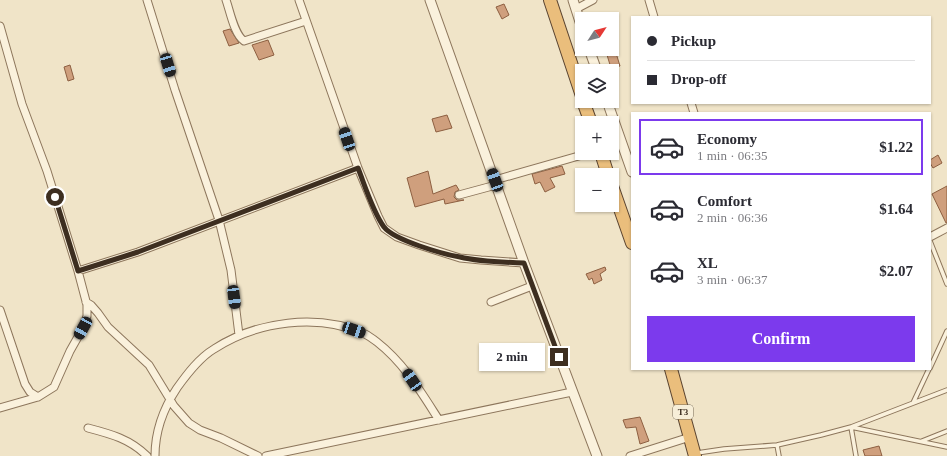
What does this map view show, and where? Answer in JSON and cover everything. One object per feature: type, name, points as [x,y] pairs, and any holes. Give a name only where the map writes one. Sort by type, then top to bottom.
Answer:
[{"type":"highway","points":[[550,0],[575,75]]},
{"type":"highway","points":[[619,206],[631,240]]},
{"type":"highway","name":"T3","points":[[671,370],[694,455]]},
{"type":"street","points":[[147,0],[175,90],[219,220],[230,270],[239,335]]},
{"type":"street","points":[[226,0],[237,32],[244,41],[306,21]]},
{"type":"street","points":[[299,0],[358,168],[384,228],[397,237],[460,258],[524,263]]},
{"type":"street","points":[[430,0],[532,286],[597,456]]},
{"type":"street","points":[[574,4],[593,0]]},
{"type":"street","points":[[649,0],[654,16]]},
{"type":"street","points":[[0,26],[22,104],[47,171],[78,271],[86,302],[87,316],[83,328],[70,351],[57,382],[50,390],[38,397],[0,408]]},
{"type":"street","points":[[609,108],[631,169]]},
{"type":"street","points":[[458,195],[575,157]]},
{"type":"street","points":[[78,271],[138,252],[358,168]]},
{"type":"street","points":[[931,236],[947,228]]},
{"type":"street","points":[[491,302],[532,286]]},
{"type":"street","points":[[86,302],[91,304],[108,327],[149,365],[174,406],[189,423],[200,430],[221,438],[258,456]]},
{"type":"street","points":[[0,310],[25,384],[30,392],[38,397]]},
{"type":"street","points":[[155,456],[155,442],[160,418],[185,376],[200,360],[213,349],[239,335],[263,328],[293,323],[318,322],[342,326],[366,334],[388,351],[405,369],[439,420]]},
{"type":"street","points":[[272,455],[572,392]]},
{"type":"street","points":[[88,428],[121,437],[129,441],[147,456]]},
{"type":"street","points":[[630,456],[690,438]]},
{"type":"lane","points":[[931,244],[947,284]]},
{"type":"lane","points":[[931,366],[947,331]]},
{"type":"lane","points":[[913,403],[929,370]]},
{"type":"lane","points":[[694,455],[724,450],[777,445],[851,427],[947,390]]},
{"type":"lane","points":[[851,427],[947,447]]},
{"type":"lane","points":[[851,427],[856,456]]},
{"type":"lane","points":[[921,441],[947,431]]},
{"type":"lane","points":[[777,445],[779,456]]},
{"type":"building","points":[[504,4],[509,15],[502,19],[496,7]]},
{"type":"building","points":[[230,29],[239,43],[229,46],[223,31]]},
{"type":"building","points":[[268,40],[274,55],[259,60],[252,45]]},
{"type":"building","points":[[607,56],[617,56],[620,66],[619,64],[610,64]]},
{"type":"building","points":[[70,65],[74,79],[68,81],[64,67]]},
{"type":"building","points":[[447,115],[452,128],[436,132],[432,119]]},
{"type":"building","points":[[938,155],[942,163],[933,168],[931,159]]},
{"type":"building","points":[[562,166],[565,174],[550,178],[555,187],[545,192],[540,182],[535,184],[532,174]]},
{"type":"building","points":[[428,171],[433,194],[456,185],[459,190],[455,192],[454,197],[457,200],[464,200],[445,204],[444,199],[415,207],[407,178]]},
{"type":"building","points":[[947,186],[947,223],[946,223],[932,194]]},
{"type":"building","points":[[605,267],[606,270],[600,274],[602,280],[594,284],[592,278],[589,280],[586,274]]},
{"type":"building","points":[[640,417],[649,441],[640,444],[636,427],[626,428],[623,420]]},
{"type":"building","points":[[879,446],[882,456],[865,456],[863,450]]},
{"type":"route","points":[[55,197],[78,271],[138,252],[358,168],[384,228],[397,237],[460,258],[524,263],[559,357]]}]
